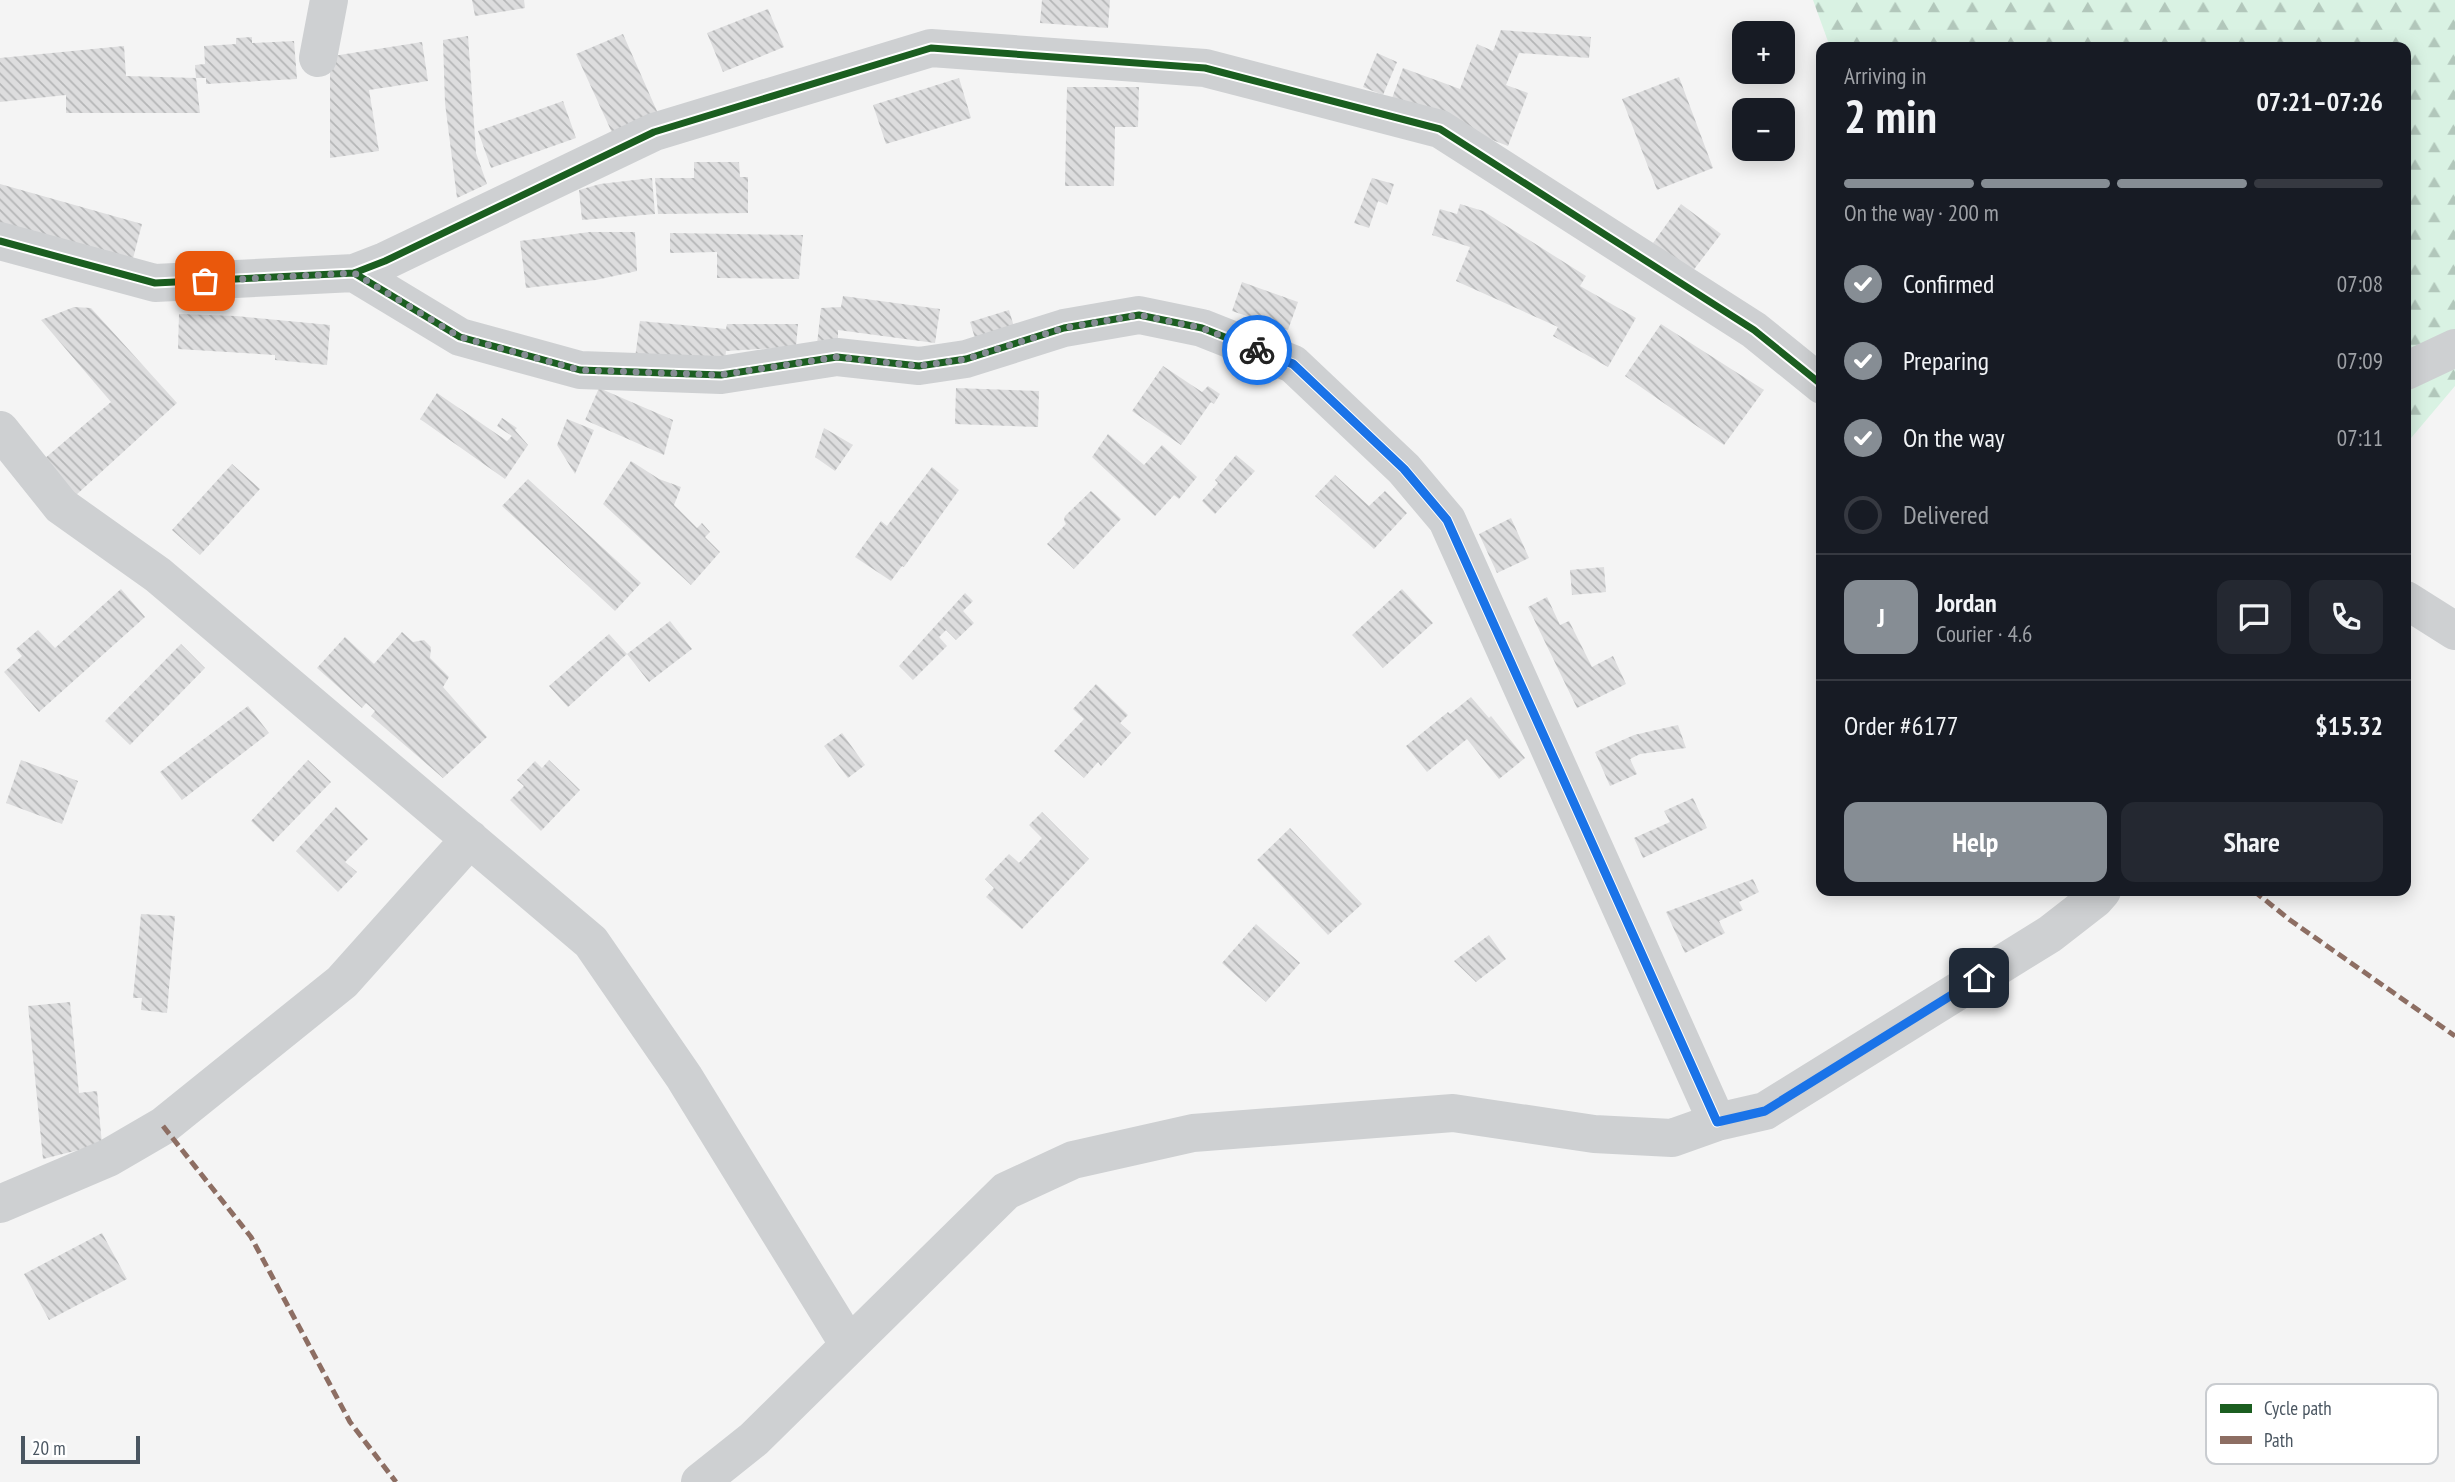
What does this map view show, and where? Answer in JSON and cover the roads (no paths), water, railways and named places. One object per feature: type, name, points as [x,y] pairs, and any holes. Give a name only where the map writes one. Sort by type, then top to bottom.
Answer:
[{"type":"street","points":[[318,58],[329,0]]},
{"type":"street","points":[[0,241],[155,283],[354,273],[654,132],[931,48],[1188,66],[1205,68],[1440,129],[1754,330],[1816,380]]},
{"type":"street","points":[[354,273],[460,337],[580,370],[720,375],[837,357],[919,366],[966,359],[1064,328],[1139,315],[1202,328],[1293,364],[1404,469],[1447,520],[1717,1122]]},
{"type":"street","points":[[2411,369],[2455,348]]},
{"type":"street","points":[[0,430],[61,506],[158,575],[591,942],[684,1077],[849,1345]]},
{"type":"street","points":[[2411,603],[2455,631]]},
{"type":"street","points":[[0,1204],[108,1158],[163,1126],[342,982],[470,839]]},
{"type":"street","points":[[700,1482],[754,1439],[1006,1191],[1073,1160],[1193,1133],[1453,1113],[1594,1134],[1672,1138],[1717,1122],[1765,1111],[2050,934],[2098,896]]}]
